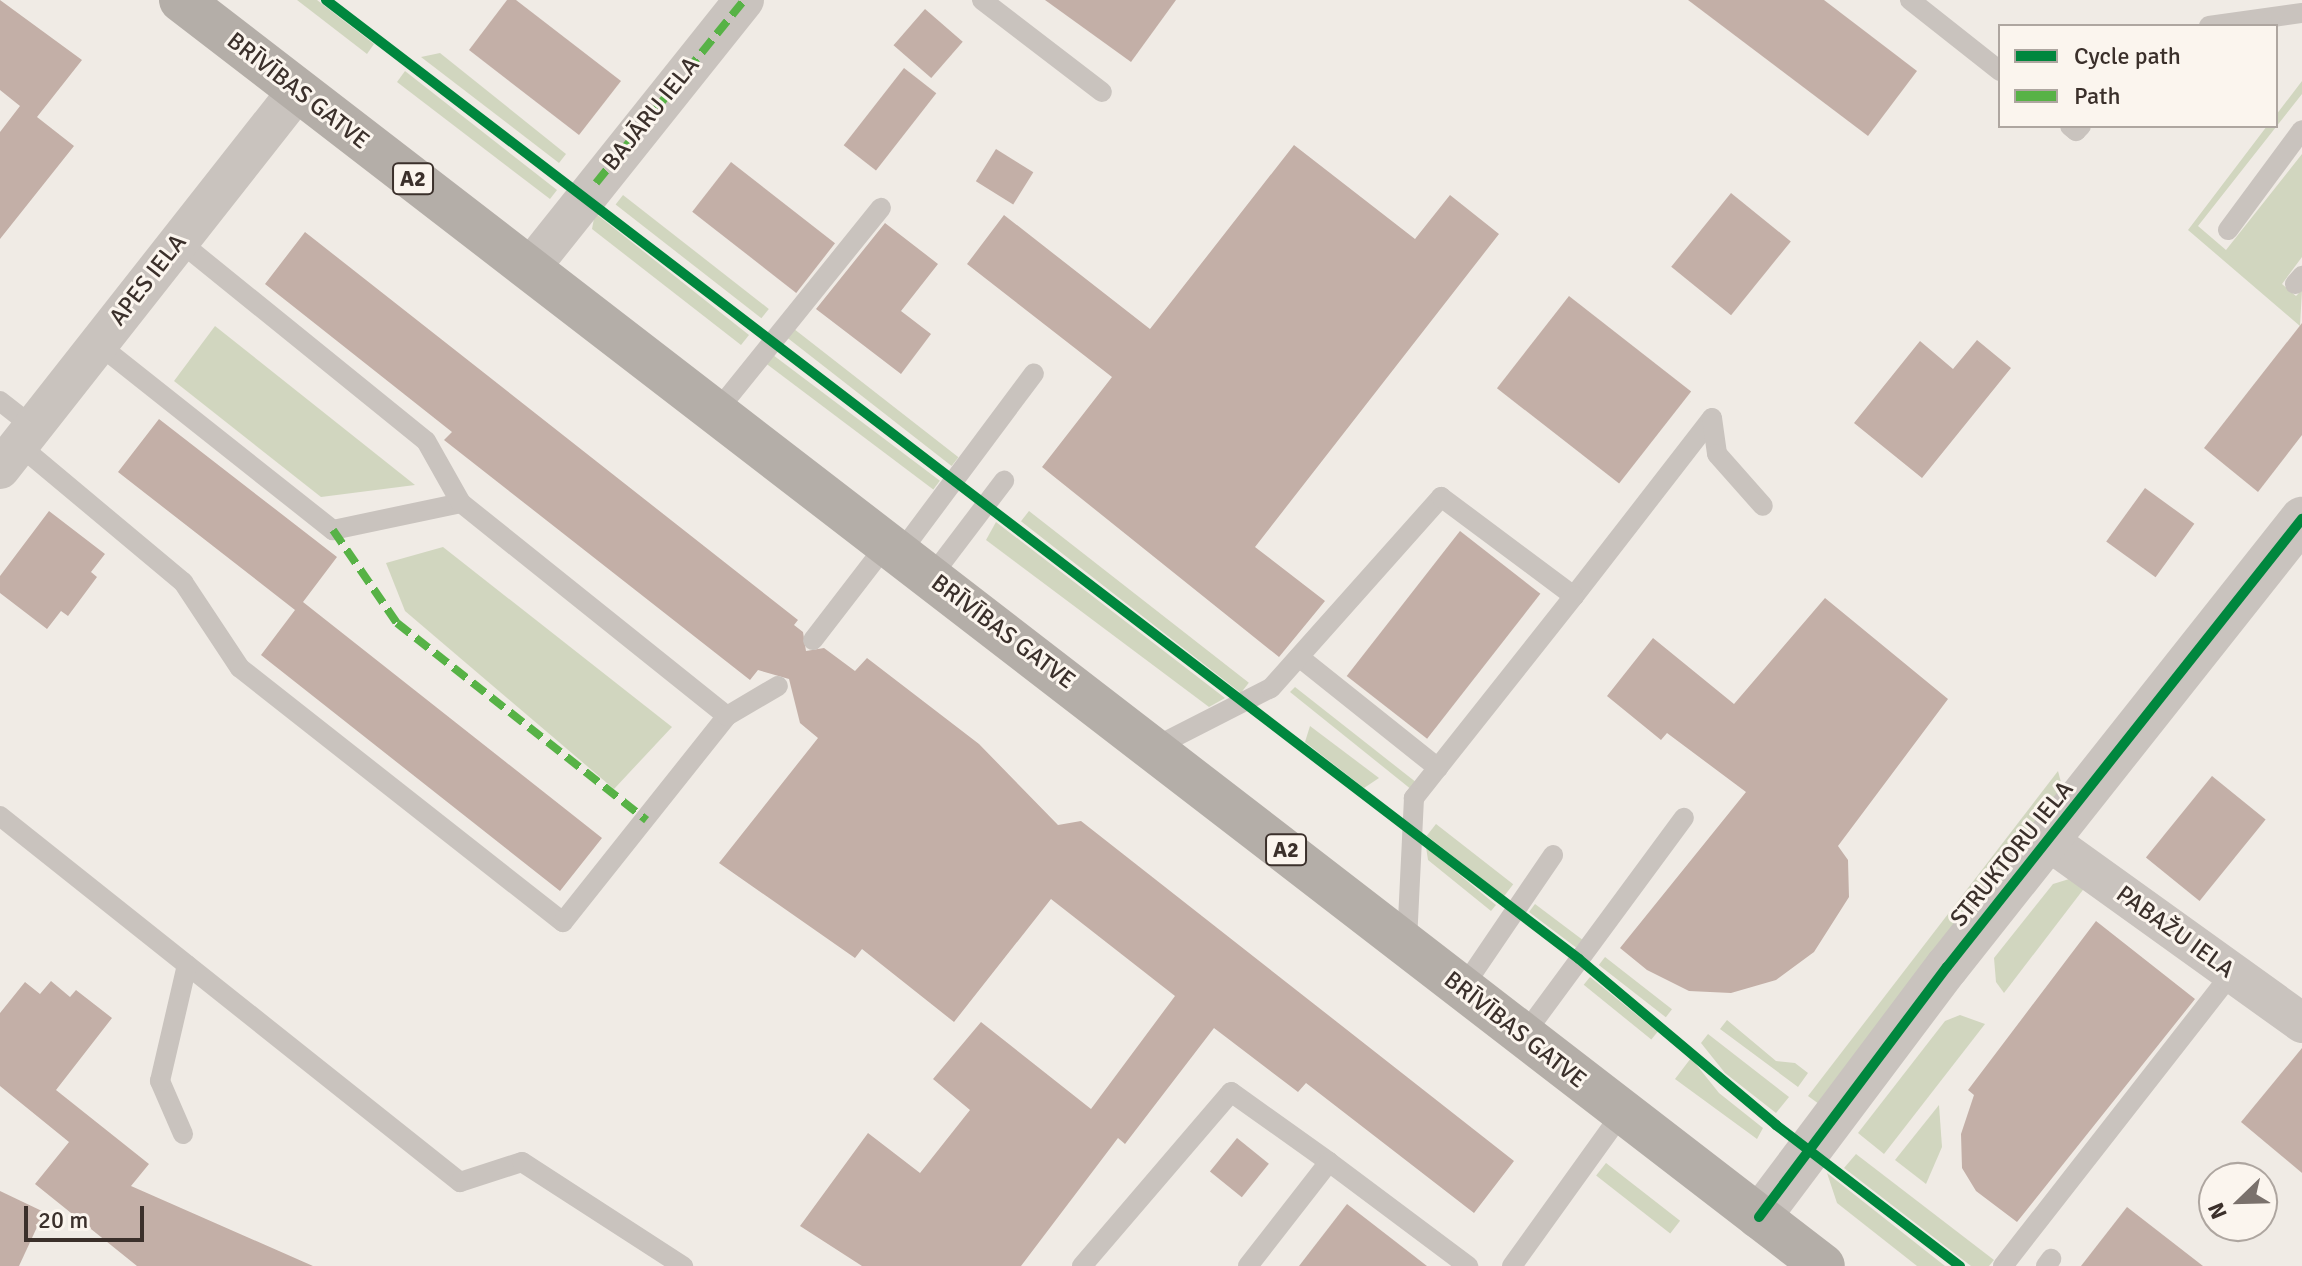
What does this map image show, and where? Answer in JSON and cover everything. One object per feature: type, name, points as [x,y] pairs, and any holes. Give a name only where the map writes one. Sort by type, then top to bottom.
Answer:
[{"type":"highway","name":"BRĪVĪBAS GATVE","points":[[181,0],[1155,747],[1462,989],[1823,1266]]},
{"type":"street","name":"BAJĀRU IELA","points":[[530,268],[744,0]]},
{"type":"street","name":"APES IELA","points":[[17,447],[297,91]]},
{"type":"street","name":"STRUKTORU IELA","points":[[1759,1217],[2049,841],[2301,524]]},
{"type":"street","name":"PABAŽU IELA","points":[[2049,841],[2302,1023]]},
{"type":"lane","points":[[982,0],[1102,92]]},
{"type":"lane","points":[[1910,0],[1998,69]]},
{"type":"lane","points":[[2223,24],[2302,13]]},
{"type":"lane","points":[[2228,230],[2302,130]]},
{"type":"lane","points":[[717,411],[881,208]]},
{"type":"lane","points":[[179,241],[426,441],[461,503],[727,716]]},
{"type":"lane","points":[[98,344],[333,530],[461,503]]},
{"type":"lane","points":[[906,558],[1034,373]]},
{"type":"lane","points":[[0,401],[17,447],[183,582],[240,668],[563,922],[727,716],[778,686]]},
{"type":"lane","points":[[1407,946],[1414,798],[1712,418],[1717,454],[1763,506]]},
{"type":"lane","points":[[813,640],[906,558],[1004,481]]},
{"type":"lane","points":[[1155,747],[1246,706],[1299,657],[1441,497],[1574,596]]},
{"type":"lane","points":[[1299,657],[1438,768]]},
{"type":"lane","points":[[0,816],[460,1182],[522,1162],[683,1266]]},
{"type":"lane","points":[[1523,1036],[1684,818]]},
{"type":"lane","points":[[1462,989],[1553,855]]},
{"type":"lane","points":[[183,1134],[160,1081],[187,965]]},
{"type":"lane","points":[[2007,1262],[2232,973]]},
{"type":"lane","points":[[1082,1266],[1231,1092],[1329,1162],[1459,1263]]},
{"type":"lane","points":[[1512,1266],[1622,1113]]},
{"type":"lane","points":[[1248,1266],[1329,1162]]},
{"type":"green space","points":[[297,0],[317,0],[374,44],[367,54]]},
{"type":"green space","points":[[440,53],[566,154],[559,163],[421,57]]},
{"type":"green space","points":[[405,71],[557,190],[550,199],[397,82]]},
{"type":"green space","points":[[2302,81],[2302,94],[2278,124],[2278,112]]},
{"type":"green space","points":[[2265,128],[2275,128],[2198,226],[2226,250],[2302,154],[2302,257],[2282,284],[2296,296],[2302,290],[2300,326],[2188,230]]},
{"type":"green space","points":[[623,195],[769,309],[761,318],[616,204]]},
{"type":"green space","points":[[595,213],[749,335],[741,345],[592,229]]},
{"type":"green space","points":[[789,325],[958,457],[952,466],[782,334]]},
{"type":"green space","points":[[215,326],[415,485],[321,497],[174,381]]},
{"type":"green space","points":[[769,352],[940,481],[933,490],[762,361]]},
{"type":"green space","points":[[1029,511],[1249,683],[1241,693],[1021,521]]},
{"type":"green space","points":[[996,522],[1225,698],[1209,707],[986,540]]},
{"type":"green space","points":[[443,547],[672,727],[614,789],[405,611],[386,563]]},
{"type":"green space","points":[[1295,687],[1417,783],[1412,790],[1290,692]]},
{"type":"green space","points":[[1310,726],[1379,778],[1364,788],[1305,742]]},
{"type":"green space","points":[[2058,771],[2063,790],[1819,1104],[1808,1096]]},
{"type":"green space","points":[[1436,824],[1513,884],[1504,896],[1427,836]]},
{"type":"green space","points":[[1426,847],[1496,905],[1491,911],[1428,860]]},
{"type":"green space","points":[[2079,876],[2089,882],[2004,993],[1996,982],[1994,958],[2053,884]]},
{"type":"green space","points":[[1535,904],[1582,940],[1576,947],[1529,912]]},
{"type":"green space","points":[[1605,957],[1672,1009],[1666,1017],[1599,965]]},
{"type":"green space","points":[[1590,977],[1658,1032],[1651,1040],[1584,985]]},
{"type":"green space","points":[[1960,1015],[1985,1024],[1884,1154],[1858,1133],[1945,1021]]},
{"type":"green space","points":[[1727,1020],[1776,1061],[1795,1063],[1808,1073],[1798,1087],[1720,1029]]},
{"type":"green space","points":[[1708,1034],[1789,1097],[1776,1113],[1725,1073],[1701,1043]]},
{"type":"green space","points":[[1691,1058],[1719,1093],[1763,1128],[1757,1139],[1675,1079]]},
{"type":"green space","points":[[1939,1105],[1942,1147],[1926,1184],[1895,1160]]},
{"type":"green space","points":[[1856,1154],[1994,1260],[1989,1266],[1971,1266],[1844,1168]]},
{"type":"green space","points":[[1606,1163],[1680,1221],[1670,1233],[1596,1176]]},
{"type":"green space","points":[[1827,1173],[1945,1266],[1917,1266],[1837,1203]]},
{"type":"building","points":[[0,0],[82,60],[37,117],[74,146],[0,239],[0,132],[20,106],[0,90]]},
{"type":"building","points":[[507,0],[516,0],[621,81],[579,135],[469,50]]},
{"type":"building","points":[[1045,0],[1176,0],[1131,62]]},
{"type":"building","points":[[1688,0],[1824,0],[1917,71],[1868,136]]},
{"type":"building","points":[[925,9],[963,42],[931,78],[894,45]]},
{"type":"building","points":[[904,68],[936,93],[876,170],[844,145]]},
{"type":"building","points":[[1294,145],[1415,239],[1450,195],[1499,234],[1255,547],[1325,601],[1279,657],[1042,467],[1112,377],[967,264],[1004,215],[1150,329]]},
{"type":"building","points":[[996,149],[1033,172],[1013,205],[976,181]]},
{"type":"building","points":[[731,162],[835,243],[796,293],[692,212]]},
{"type":"building","points":[[1731,193],[1791,241],[1731,315],[1671,267]]},
{"type":"building","points":[[885,223],[938,264],[901,311],[931,334],[901,374],[816,309]]},
{"type":"building","points":[[305,232],[798,620],[794,625],[803,632],[806,651],[824,648],[855,671],[867,658],[979,744],[1058,825],[1081,821],[1514,1161],[1474,1213],[1306,1083],[1298,1092],[1214,1028],[1125,1144],[1118,1138],[1021,1266],[862,1266],[800,1226],[868,1133],[920,1173],[970,1110],[933,1079],[981,1022],[1091,1109],[1175,996],[1051,899],[954,1022],[862,949],[855,958],[719,863],[818,738],[800,723],[789,679],[758,670],[750,680],[444,440],[452,432],[265,284]]},
{"type":"building","points":[[1569,296],[1691,391],[1619,484],[1497,388]]},
{"type":"building","points":[[2302,323],[2302,435],[2258,492],[2204,448]]},
{"type":"building","points":[[1977,340],[2011,368],[1922,478],[1854,423],[1920,341],[1953,369]]},
{"type":"building","points":[[159,419],[337,557],[303,602],[602,838],[560,891],[261,655],[295,610],[118,472]]},
{"type":"building","points":[[2145,488],[2194,524],[2156,577],[2106,541]]},
{"type":"building","points":[[49,511],[105,554],[91,572],[97,577],[68,616],[61,611],[47,629],[0,593],[0,576]]},
{"type":"building","points":[[1460,531],[1540,594],[1427,739],[1347,676]]},
{"type":"building","points":[[1825,598],[1948,699],[1838,846],[1848,860],[1849,897],[1814,952],[1776,980],[1731,993],[1689,991],[1647,970],[1620,948],[1746,792],[1667,733],[1661,740],[1607,696],[1653,638],[1734,704]]},
{"type":"building","points":[[2212,776],[2266,819],[2200,901],[2146,858]]},
{"type":"building","points":[[2096,921],[2195,999],[2017,1222],[1976,1191],[1962,1168],[1961,1134],[1974,1095],[1968,1090]]},
{"type":"building","points":[[51,981],[70,997],[76,990],[112,1018],[56,1090],[149,1164],[131,1186],[313,1266],[137,1266],[35,1184],[69,1142],[0,1086],[0,1013],[25,982],[40,994]]},
{"type":"building","points":[[2302,1048],[2302,1173],[2241,1122]]},
{"type":"building","points":[[1237,1138],[1269,1164],[1242,1197],[1210,1171]]},
{"type":"building","points":[[0,1191],[44,1212],[19,1266],[0,1266]]},
{"type":"building","points":[[1347,1204],[1427,1266],[1299,1266]]},
{"type":"building","points":[[2127,1207],[2203,1266],[2081,1266]]},
{"type":"marked path","points":[[596,183],[744,0]]},
{"type":"marked path","points":[[333,530],[397,623],[646,820]]},
{"type":"cycle path","points":[[326,0],[1579,959],[1776,1125],[1960,1266]]},
{"type":"cycle path","points":[[1759,1217],[1947,967],[2302,519]]}]
